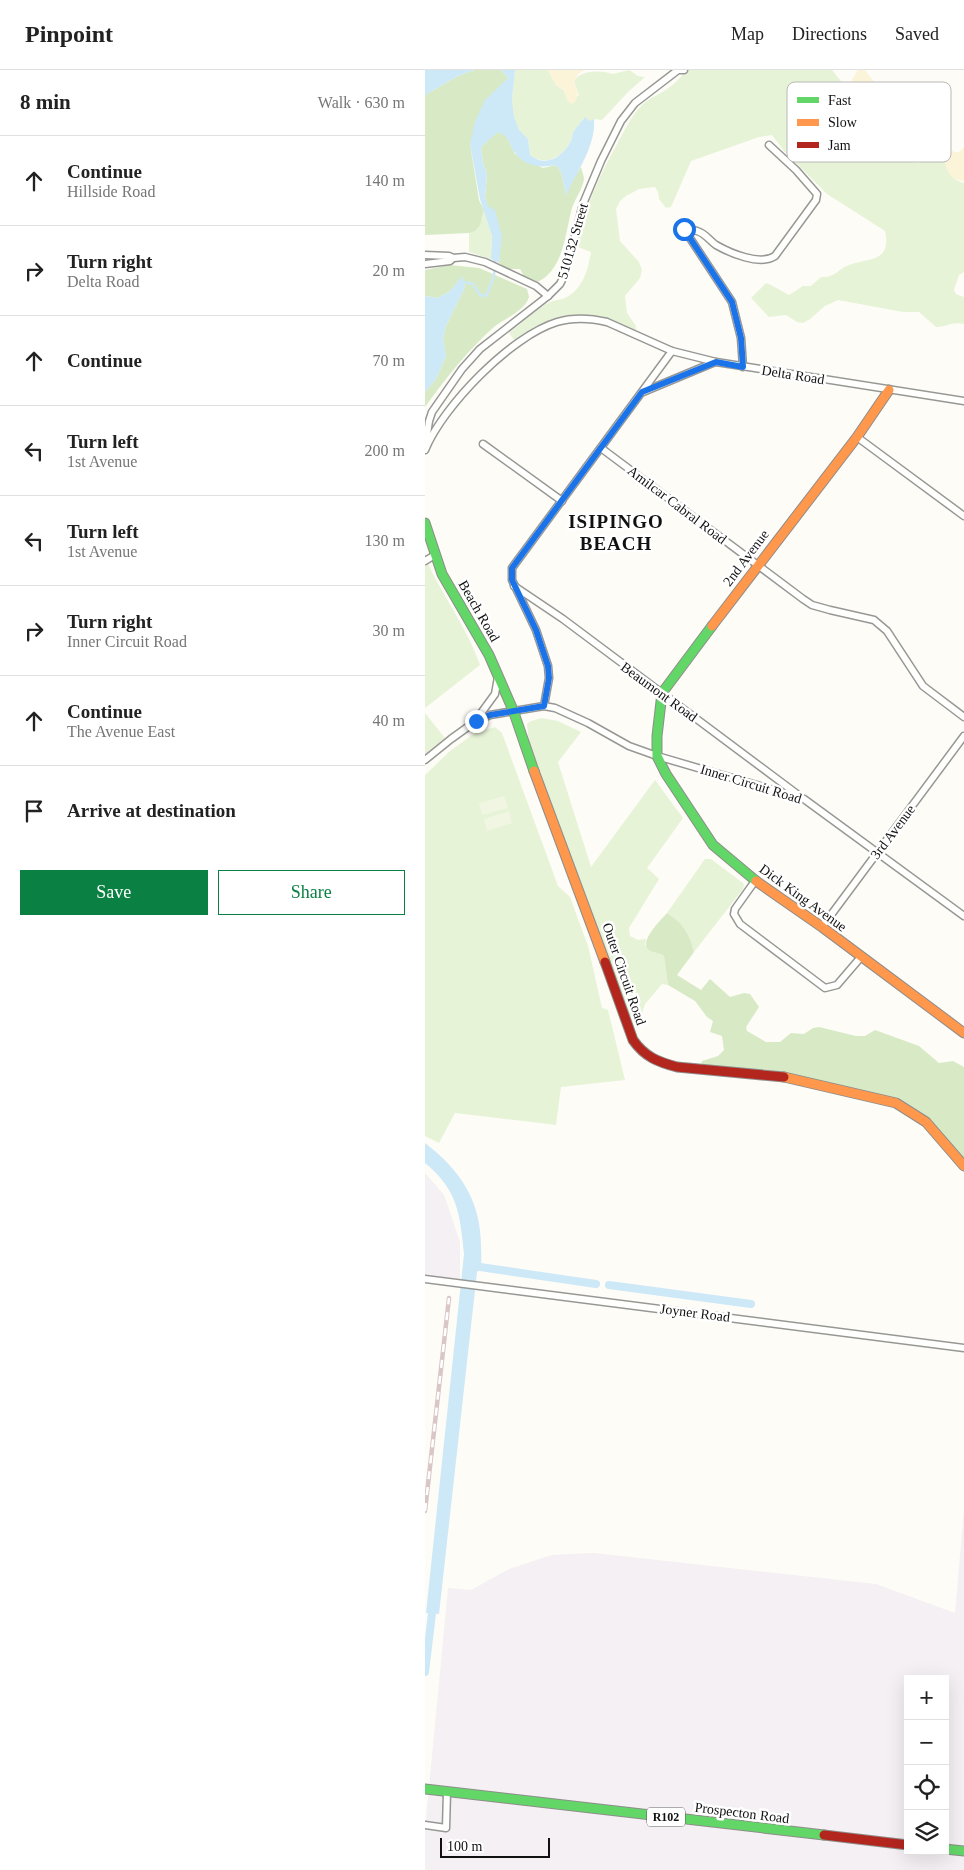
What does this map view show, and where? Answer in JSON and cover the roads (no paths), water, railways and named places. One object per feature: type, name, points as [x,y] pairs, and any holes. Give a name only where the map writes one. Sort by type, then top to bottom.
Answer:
[{"type":"street","name":"510132 Street","points":[[425,450],[432,412],[462,369],[480,349],[548,296],[560,284],[566,272],[583,204],[601,161],[621,121],[635,103],[678,70],[684,70]]},
{"type":"street","points":[[769,145],[787,162]]},
{"type":"street","points":[[743,367],[741,338],[732,302],[685,231],[697,231],[715,244],[757,260],[770,259],[775,256],[816,200],[817,194],[787,162]]},
{"type":"street","points":[[425,256],[465,257],[485,262],[536,286],[548,296]]},
{"type":"street","points":[[425,264],[450,261],[453,258]]},
{"type":"street","name":"Delta Road","points":[[425,450],[431,435],[457,399],[499,358],[540,329],[568,319],[607,322],[672,351],[716,362],[964,401]]},
{"type":"street","points":[[544,706],[549,678],[548,666],[536,630],[514,586],[511,572],[513,565],[672,351]]},
{"type":"street","points":[[642,392],[716,362]]},
{"type":"street","name":"2nd Avenue","points":[[657,756],[657,736],[662,694],[757,565],[857,437],[889,390]]},
{"type":"street","points":[[857,437],[964,516]]},
{"type":"street","points":[[483,444],[562,501]]},
{"type":"street","name":"Amilcar Cabral Road","points":[[601,448],[812,605],[874,620],[887,631],[923,686],[964,717]]},
{"type":"street","name":"Beach Road","points":[[425,523],[442,574],[489,655],[513,710]]},
{"type":"street","points":[[425,561],[435,555]]},
{"type":"street","name":"Beaumont Road","points":[[514,586],[563,619],[804,799]]},
{"type":"street","points":[[425,760],[476,721],[495,694],[498,677]]},
{"type":"street","name":"Inner Circuit Road","points":[[476,721],[490,715],[544,706],[567,712],[626,745],[657,756],[804,799],[964,916]]},
{"type":"street","name":"Outer Circuit Road","points":[[513,710],[546,805],[591,922],[624,1019],[633,1040],[640,1050],[661,1063],[677,1067],[777,1076],[896,1103],[926,1122],[964,1166]]},
{"type":"street","name":"3rd Avenue","points":[[821,927],[879,853],[964,736]]},
{"type":"street","name":"Dick King Avenue","points":[[657,756],[666,774],[713,845],[755,880],[964,1033]]},
{"type":"street","points":[[755,880],[735,909],[736,919],[740,924],[825,988],[837,985],[861,957]]},
{"type":"street","name":"Joyner Road","points":[[425,1279],[964,1348]]},
{"type":"street","name":"Prospecton Road","points":[[425,1789],[904,1845]]},
{"type":"street","points":[[425,1825],[446,1828],[447,1792]]},
{"type":"street","points":[[949,1849],[964,1851]]},
{"type":"water","points":[[425,70],[474,70],[458,76],[425,95]]},
{"type":"water","points":[[501,70],[515,70],[512,99],[514,117],[519,130],[528,139],[530,155],[536,159],[547,161],[563,152],[568,147],[574,131],[585,117],[589,121],[594,119],[594,129],[585,159],[566,196],[561,171],[556,165],[539,166],[529,164],[519,158],[507,138],[498,132],[481,147],[483,163],[487,174],[485,197],[488,206],[495,210],[502,236],[499,263],[491,259],[492,236],[480,199],[470,144],[475,122],[485,100],[508,78]]},
{"type":"water","points":[[462,276],[465,287],[446,326],[443,338],[446,356],[436,379],[425,392],[425,296],[438,298],[450,291]]},
{"type":"water","points":[[425,1143],[459,1176],[473,1201],[480,1230],[481,1254],[481,1264],[477,1272],[439,1614],[426,1613],[464,1254],[459,1215],[451,1193],[436,1173],[425,1163]]},
{"type":"waterway","points":[[464,282],[473,284],[480,295],[486,296],[494,276],[495,259]]},
{"type":"waterway","points":[[473,1266],[596,1284]]},
{"type":"waterway","points":[[609,1285],[751,1304]]},
{"type":"waterway","points":[[425,1672],[433,1605]]},
{"type":"railway","points":[[425,1511],[449,1298]]},
{"type":"district","name":"ISIPINGO BEACH","points":[[616,532]]}]
